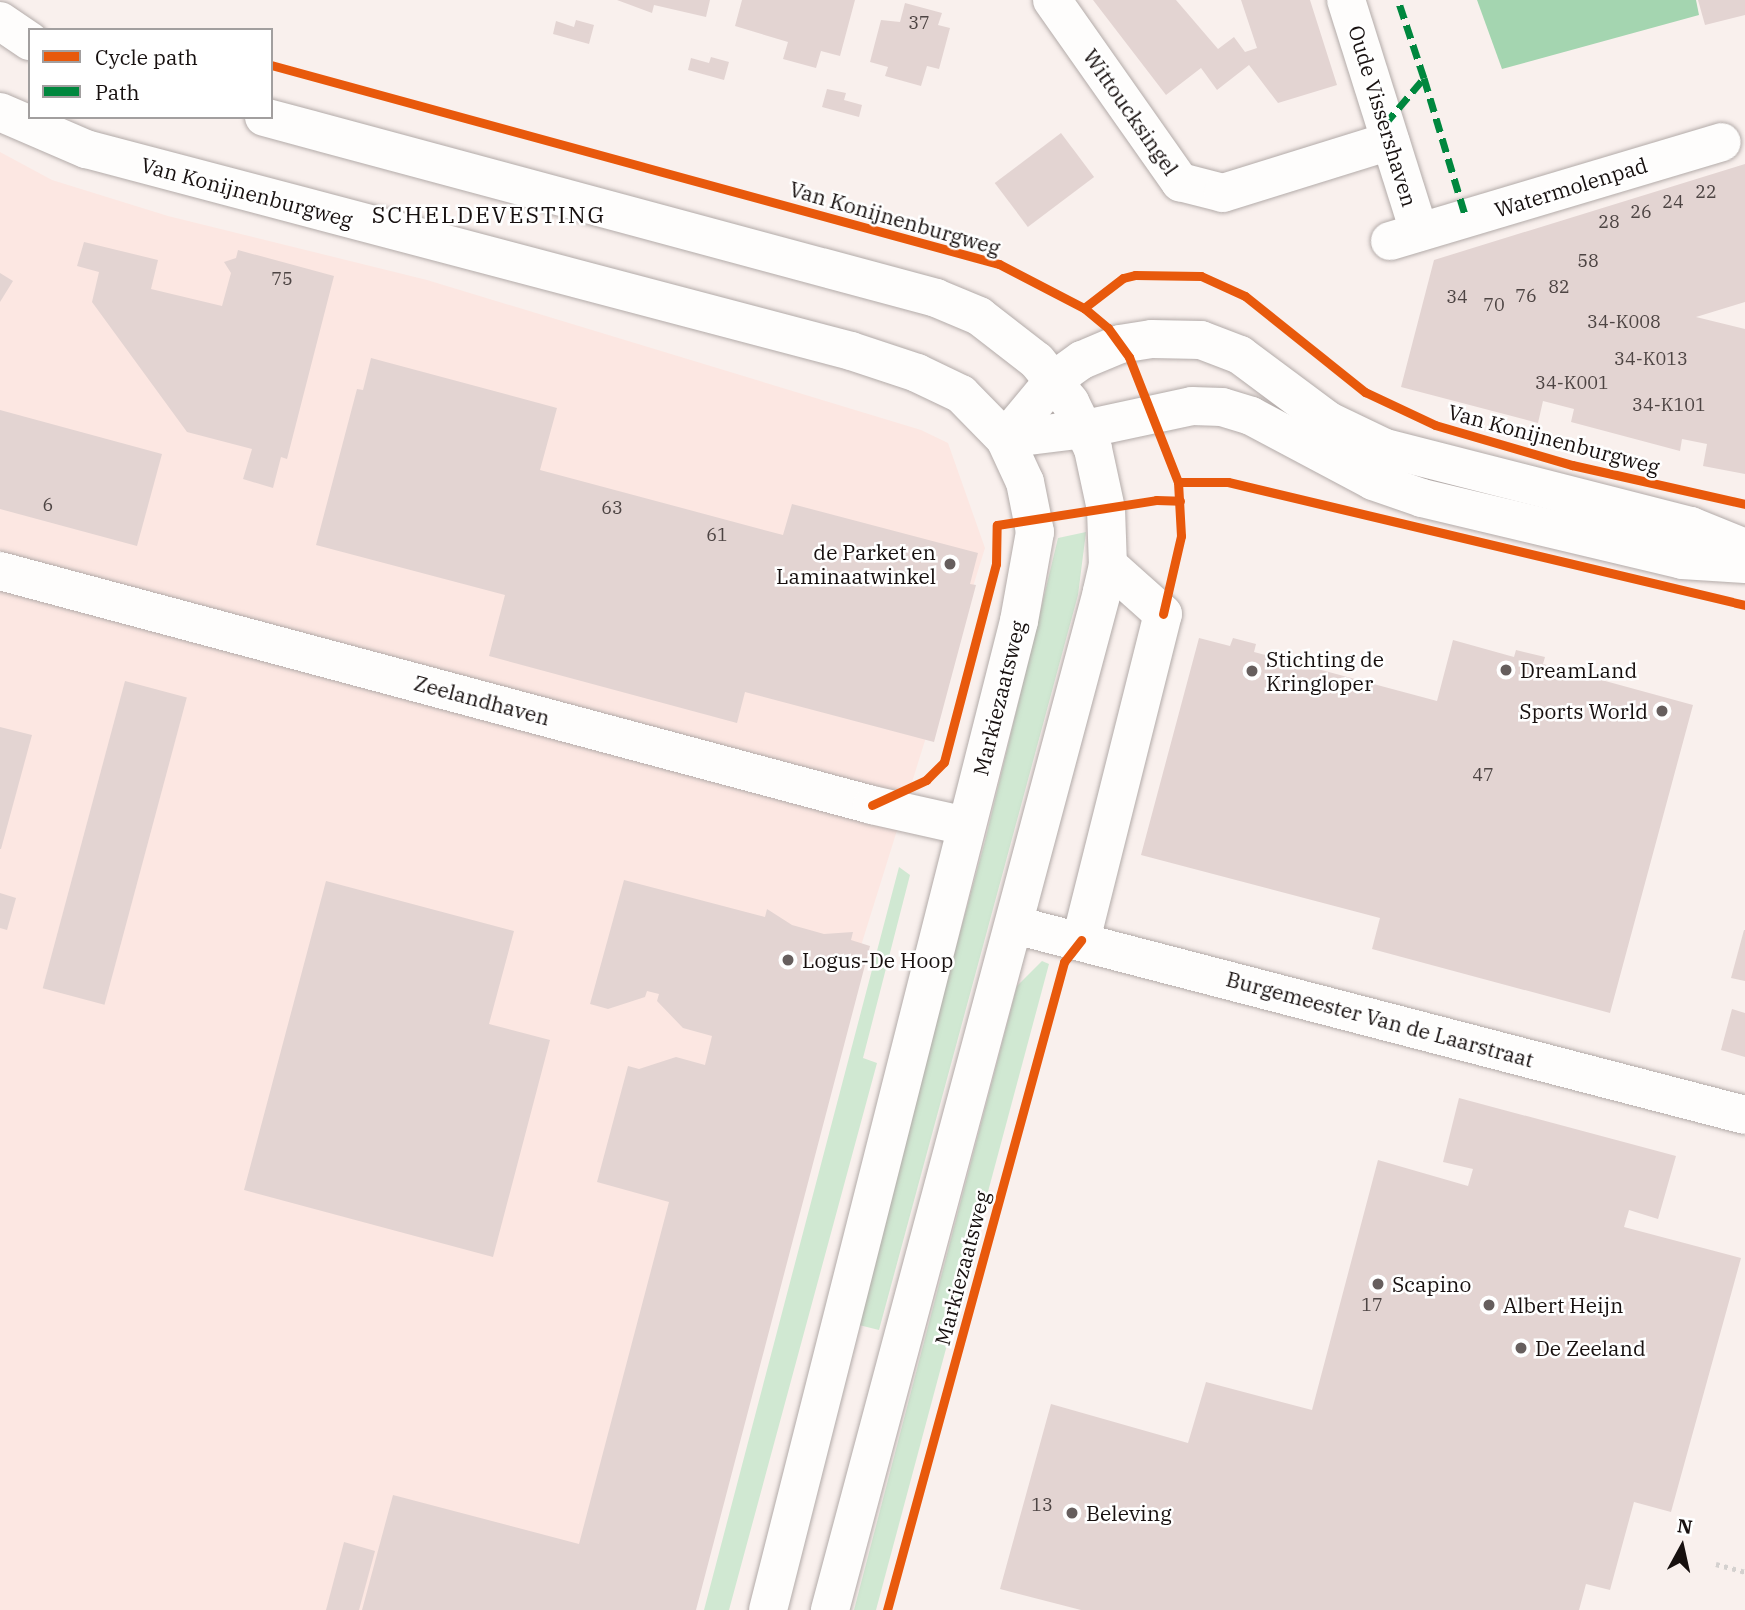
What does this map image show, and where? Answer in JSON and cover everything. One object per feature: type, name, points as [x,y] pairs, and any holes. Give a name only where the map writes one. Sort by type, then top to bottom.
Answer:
[{"type":"main road","name":"Wittoucksingel","points":[[1052,0],[1180,181],[1223,193],[1390,141]]},
{"type":"main road","name":"Oude Vissershaven","points":[[1346,0],[1390,141],[1405,237]]},
{"type":"main road","points":[[0,21],[28,39]]},
{"type":"main road","name":"Van Konijnenburgweg","points":[[0,112],[86,149],[904,368],[961,394],[1005,439]]},
{"type":"main road","points":[[271,119],[936,298],[1000,330],[1054,380],[1085,429]]},
{"type":"main road","name":"Watermolenpad","points":[[1405,237],[1722,142]]},
{"type":"main road","points":[[1005,439],[1054,380],[1082,360],[1120,344],[1179,337],[1201,340],[1240,355],[1329,421],[1385,448],[1691,526],[1745,548]]},
{"type":"main road","points":[[1005,439],[1085,429],[1192,406],[1222,407],[1263,422],[1373,481],[1422,498],[1682,560],[1745,564]]},
{"type":"main road","name":"Markiezaatsweg","points":[[830,1610],[1015,925],[1108,565],[1106,509],[1085,429]]},
{"type":"main road","name":"Markiezaatsweg","points":[[768,1610],[1034,546],[1031,500],[1005,439]]},
{"type":"main road","points":[[1081,940],[1163,614],[1108,565]]},
{"type":"main road","name":"Zeelandhaven","points":[[0,571],[859,802],[965,826]]},
{"type":"main road","name":"Burgemeester Van de Laarstraat","points":[[1015,925],[1138,954],[1745,1115]]},
{"type":"path","points":[[1716,1564],[1745,1572]]},
{"type":"shaded area","points":[[1477,0],[1696,0],[1699,15],[1502,69]]},
{"type":"shaded area","points":[[0,152],[52,180],[168,216],[427,280],[921,430],[948,443],[985,548],[654,1610],[0,1610]]},
{"type":"shaded area","points":[[1086,532],[1078,595],[879,1330],[859,1325],[867,1273],[985,841],[1058,538]]},
{"type":"shaded area","points":[[899,867],[910,875],[863,1058],[877,1063],[729,1610],[704,1610]]},
{"type":"shaded area","points":[[1042,961],[1049,964],[876,1610],[854,1610],[1017,986]]},
{"type":"building","points":[[617,0],[710,0],[706,17],[654,5],[652,13]]},
{"type":"building","points":[[742,0],[855,0],[840,56],[821,51],[816,68],[783,59],[788,42],[735,26]]},
{"type":"building","points":[[1093,0],[1176,0],[1218,49],[1234,37],[1245,52],[1257,48],[1241,0],[1310,0],[1337,85],[1278,103],[1249,65],[1217,90],[1201,68],[1166,95]]},
{"type":"building","points":[[1698,0],[1745,0],[1745,15],[1705,25]]},
{"type":"building","points":[[905,3],[942,13],[938,25],[950,28],[939,69],[927,66],[921,86],[885,76],[888,67],[870,62],[881,20],[900,22]]},
{"type":"building","points":[[576,20],[594,25],[589,44],[553,34],[556,21],[574,27]]},
{"type":"building","points":[[711,57],[729,62],[724,80],[688,70],[691,58],[709,63]]},
{"type":"building","points":[[827,89],[846,93],[844,100],[862,105],[859,117],[822,107]]},
{"type":"building","points":[[1061,133],[1094,177],[1028,227],[995,183]]},
{"type":"building","points":[[1745,164],[1745,302],[1696,317],[1745,329],[1745,474],[1703,466],[1707,444],[1682,439],[1680,451],[1571,422],[1574,409],[1543,401],[1538,423],[1401,387],[1434,260]]},
{"type":"building","points":[[84,242],[158,260],[151,289],[222,306],[231,273],[224,262],[236,258],[238,250],[334,276],[287,459],[281,457],[273,488],[243,479],[252,449],[187,432],[92,302],[99,272],[77,266]]},
{"type":"building","points":[[0,273],[13,281],[0,302]]},
{"type":"building","points":[[371,358],[557,408],[540,470],[783,535],[792,504],[978,553],[970,584],[976,585],[934,742],[745,692],[737,723],[489,656],[505,595],[316,545],[357,389],[363,390]]},
{"type":"building","points":[[0,410],[162,454],[137,546],[0,509]]},
{"type":"building","points":[[1199,638],[1230,646],[1233,638],[1256,644],[1254,652],[1437,701],[1453,640],[1514,657],[1516,650],[1545,657],[1543,664],[1693,705],[1610,1013],[1372,949],[1380,918],[1141,855]]},
{"type":"building","points":[[125,681],[187,698],[105,1005],[43,988]]},
{"type":"building","points":[[0,727],[32,735],[1,849],[0,849]]},
{"type":"building","points":[[624,880],[765,917],[767,909],[792,925],[824,934],[853,932],[851,940],[870,946],[696,1610],[362,1610],[393,1495],[579,1544],[669,1202],[597,1182],[628,1066],[639,1069],[676,1057],[705,1065],[712,1036],[683,1028],[657,1001],[659,994],[647,991],[645,997],[608,1009],[590,1004]]},
{"type":"building","points":[[326,881],[514,931],[489,1024],[550,1040],[493,1257],[244,1190]]},
{"type":"building","points":[[0,893],[16,898],[7,930],[0,928]]},
{"type":"building","points":[[1745,930],[1745,981],[1731,978]]},
{"type":"building","points":[[1732,1009],[1745,1013],[1745,1057],[1721,1050]]},
{"type":"building","name":"De Zeeland","points":[[1459,1098],[1676,1156],[1658,1219],[1629,1210],[1624,1227],[1741,1258],[1671,1512],[1634,1502],[1610,1590],[1586,1584],[1579,1610],[1081,1610],[1000,1589],[1051,1404],[1188,1443],[1206,1382],[1312,1410],[1378,1160],[1468,1186],[1473,1169],[1443,1162]]},
{"type":"building","points":[[344,1542],[375,1551],[359,1610],[326,1610]]},
{"type":"marked path","points":[[1385,124],[1424,78],[1398,0]]},
{"type":"marked path","points":[[1424,78],[1466,218]]},
{"type":"cycle path","points":[[273,66],[999,264],[1084,308],[1108,328],[1129,357],[1178,482],[1181,536],[1163,614]]},
{"type":"cycle path","points":[[1084,308],[1123,278],[1135,275],[1201,276],[1245,296],[1365,392],[1435,425],[1572,465],[1745,504]]},
{"type":"cycle path","points":[[1178,482],[1228,482],[1745,605]]},
{"type":"cycle path","points":[[872,805],[926,780],[944,762],[996,564],[997,525],[1156,500],[1180,501]]},
{"type":"cycle path","points":[[887,1610],[1064,962],[1081,940]]},
{"type":"place","name":"de Parket en Laminaatwinkel","points":[[950,564]]},
{"type":"place","name":"DreamLand","points":[[1506,670]]},
{"type":"place","name":"Stichting de Kringloper","points":[[1252,671]]},
{"type":"place","name":"Sports World","points":[[1662,711]]},
{"type":"place","name":"Logus-De Hoop","points":[[788,960]]},
{"type":"place","name":"Scapino","points":[[1378,1284]]},
{"type":"place","name":"Albert Heijn","points":[[1489,1305]]},
{"type":"place","name":"De Zeeland","points":[[1521,1348]]},
{"type":"place","name":"Beleving","points":[[1072,1513]]},
{"type":"district","name":"SCHELDEVESTING","points":[[489,214]]}]
